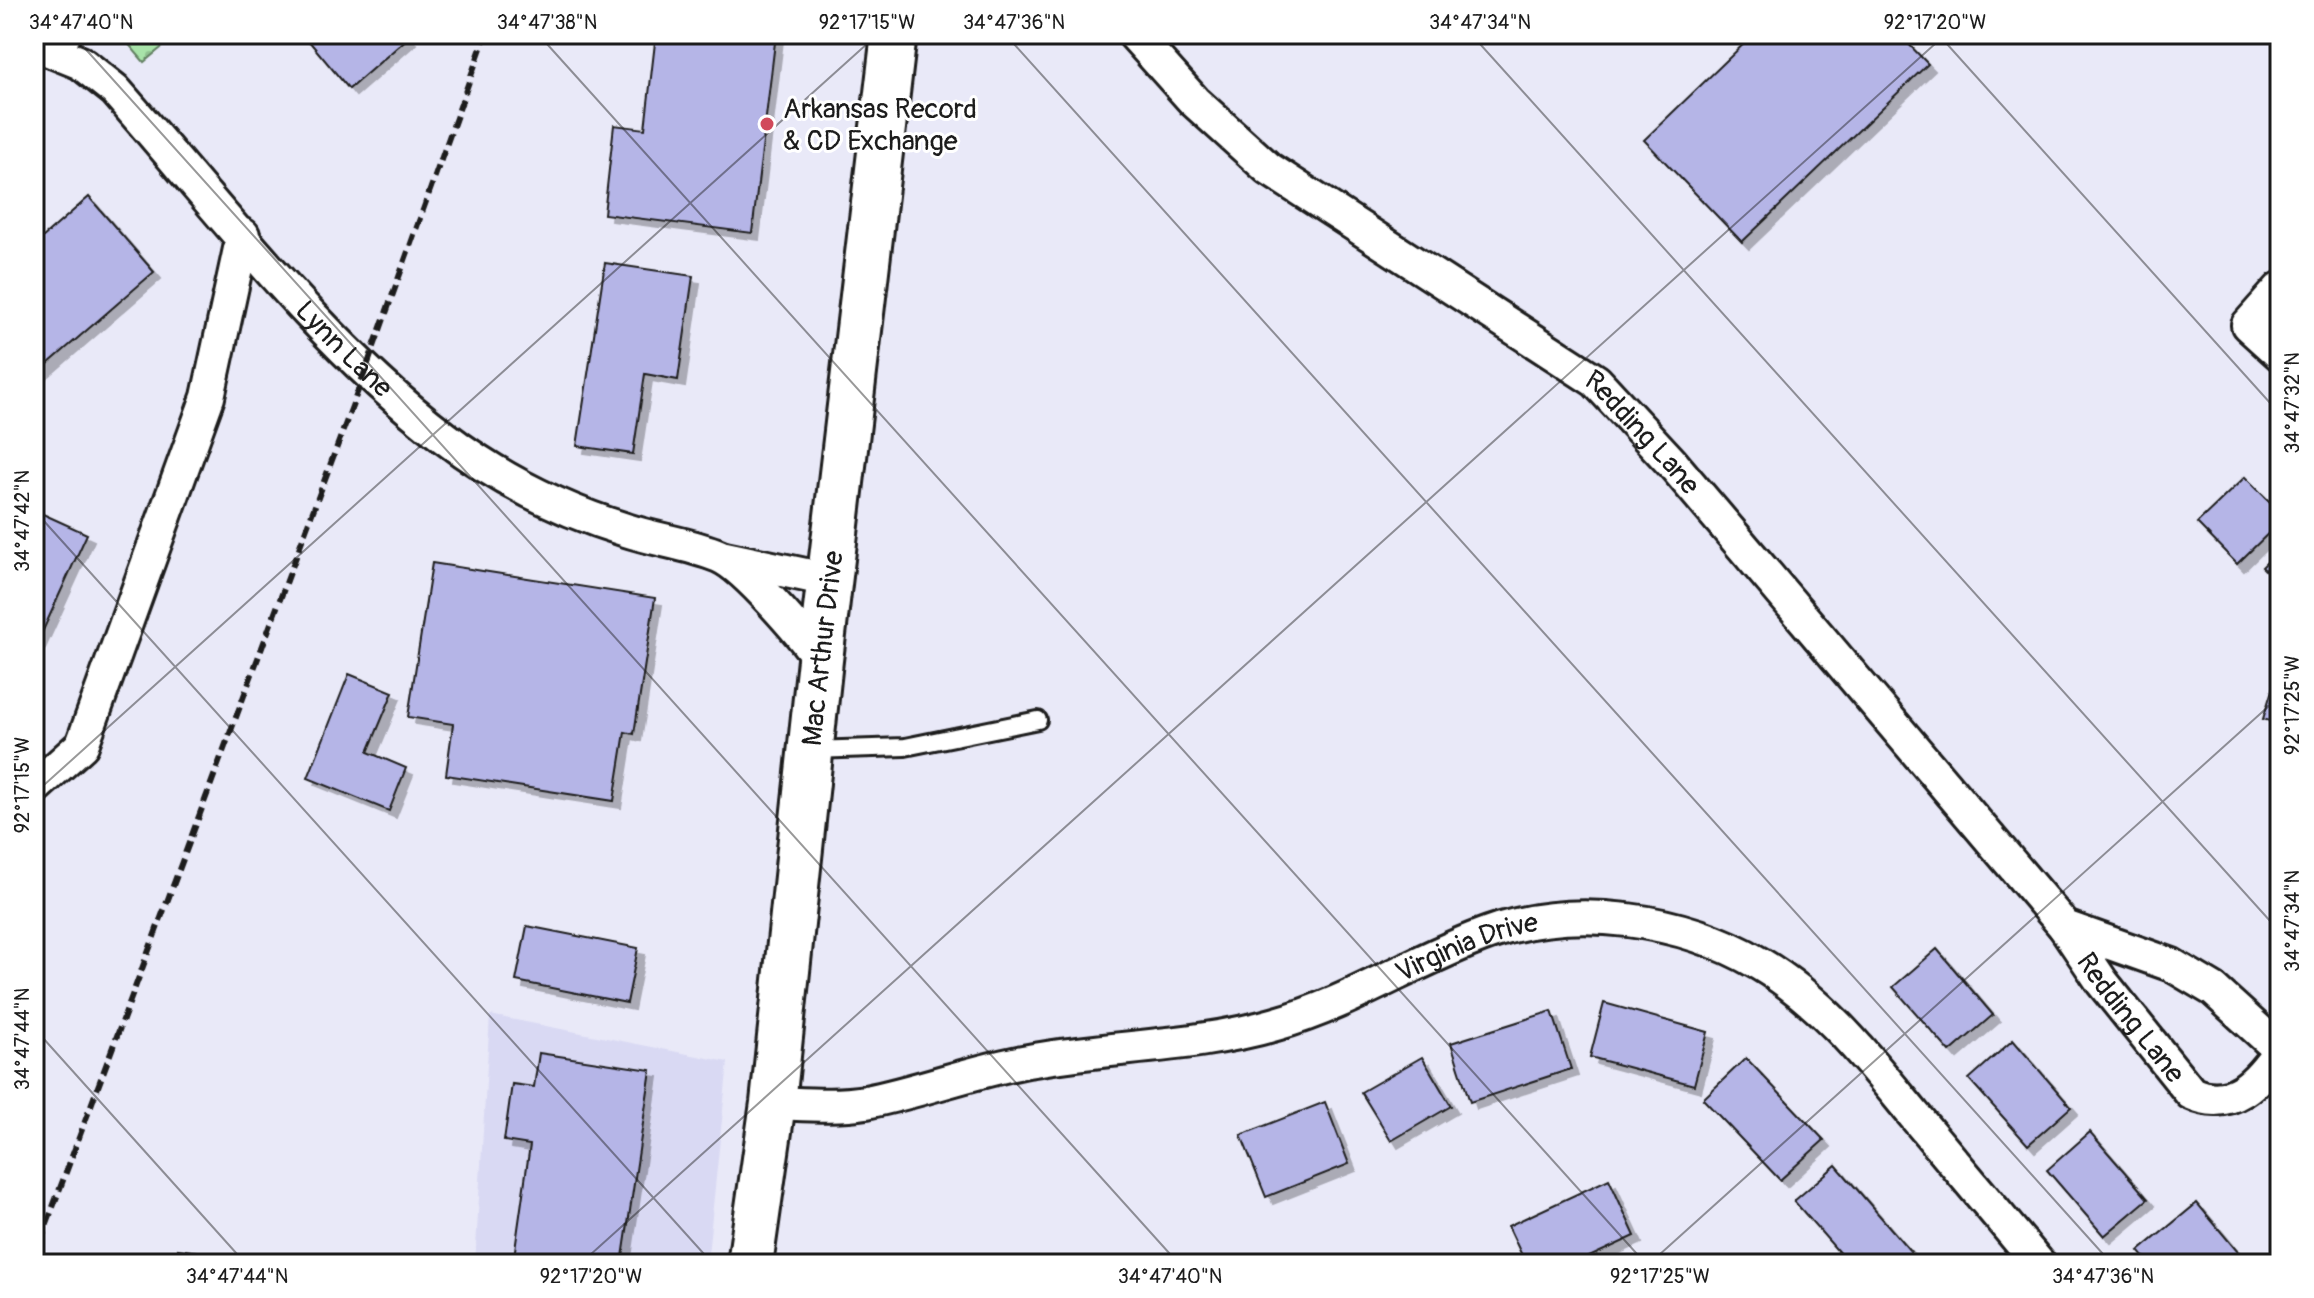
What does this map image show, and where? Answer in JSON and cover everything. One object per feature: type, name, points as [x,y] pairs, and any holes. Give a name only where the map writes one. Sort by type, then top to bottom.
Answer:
[{"type":"main road","name":"Mac Arthur Drive","points":[[750,1264],[773,1103],[809,750],[894,34]]},
{"type":"street","name":"Redding Lane","points":[[1134,34],[1194,101],[1269,169],[1596,381],[1672,463],[2065,927],[2102,982],[2191,1093],[2207,1100],[2225,1098],[2252,1087],[2280,1050],[2214,990],[2172,965],[2065,927]]},
{"type":"street","name":"Lynn Lane","points":[[57,44],[115,90],[331,335],[393,395],[443,437],[508,482],[555,505],[611,525],[722,557],[829,580]]},
{"type":"street","points":[[34,788],[82,745],[208,397],[243,235]]},
{"type":"street","points":[[2280,289],[2248,325],[2280,354]]},
{"type":"street","name":"Lynn Lane","points":[[722,557],[751,582],[809,643],[820,660]]},
{"type":"street","name":"Virginia Drive","points":[[773,1103],[838,1105],[866,1102],[974,1071],[1036,1059],[1197,1042],[1247,1032],[1332,1004],[1490,933],[1563,919],[1624,920],[1664,926],[1719,943],[1761,965],[1822,1010],[2039,1264]]},
{"type":"lane","points":[[809,750],[905,747],[1038,720]]},
{"type":"shaded area","points":[[490,1015],[728,1062],[707,1264],[475,1264]]},
{"type":"green space","points":[[120,34],[178,34],[144,62]]},
{"type":"building","points":[[303,34],[406,34],[409,37],[349,89]]},
{"type":"building","points":[[656,34],[776,34],[752,233],[604,214],[614,125],[645,129]]},
{"type":"building","points":[[1754,34],[1899,34],[1928,64],[1742,242],[1644,140]]},
{"type":"building","points":[[89,197],[154,272],[34,376],[34,245]]},
{"type":"building","points":[[605,263],[693,276],[678,380],[645,374],[633,454],[577,446]]},
{"type":"building","points":[[2245,477],[2280,512],[2280,522],[2237,564],[2197,523]]},
{"type":"building","points":[[34,510],[87,534],[34,650]]},
{"type":"building","points":[[2280,549],[2280,585],[2262,567]]},
{"type":"building","points":[[432,563],[655,598],[634,734],[625,732],[614,801],[446,775],[453,724],[408,717]]},
{"type":"building","points":[[349,674],[393,692],[368,752],[406,768],[389,811],[308,778]]},
{"type":"building","points":[[2276,677],[2280,678],[2280,724],[2263,719]]},
{"type":"building","points":[[527,926],[638,948],[627,1003],[516,981]]},
{"type":"building","points":[[1937,949],[1993,1015],[1950,1052],[1893,987]]},
{"type":"building","points":[[1604,1003],[1708,1032],[1694,1085],[1590,1057]]},
{"type":"building","points":[[1552,1011],[1571,1069],[1470,1102],[1451,1043]]},
{"type":"building","points":[[2013,1040],[2071,1107],[2028,1145],[1969,1079]]},
{"type":"building","points":[[539,1053],[651,1070],[622,1264],[513,1264],[530,1145],[504,1141],[512,1084],[534,1087]]},
{"type":"building","points":[[1422,1057],[1451,1106],[1391,1141],[1361,1092]]},
{"type":"building","points":[[1746,1058],[1824,1140],[1780,1180],[1703,1099]]},
{"type":"building","points":[[1325,1102],[1349,1164],[1266,1197],[1241,1135]]},
{"type":"building","points":[[2090,1132],[2148,1199],[2104,1236],[2047,1170]]},
{"type":"building","points":[[1836,1165],[1911,1252],[1897,1264],[1849,1264],[1794,1201]]},
{"type":"building","points":[[1609,1179],[1635,1236],[1574,1264],[1526,1264],[1508,1226]]},
{"type":"building","points":[[2197,1203],[2248,1264],[2150,1264],[2139,1251]]},
{"type":"building","points":[[178,1249],[279,1264],[176,1264]]},
{"type":"railway","points":[[34,1258],[366,369],[486,34]]},
{"type":"place","name":"Arkansas Record & CD Exchange","points":[[767,124]]}]
